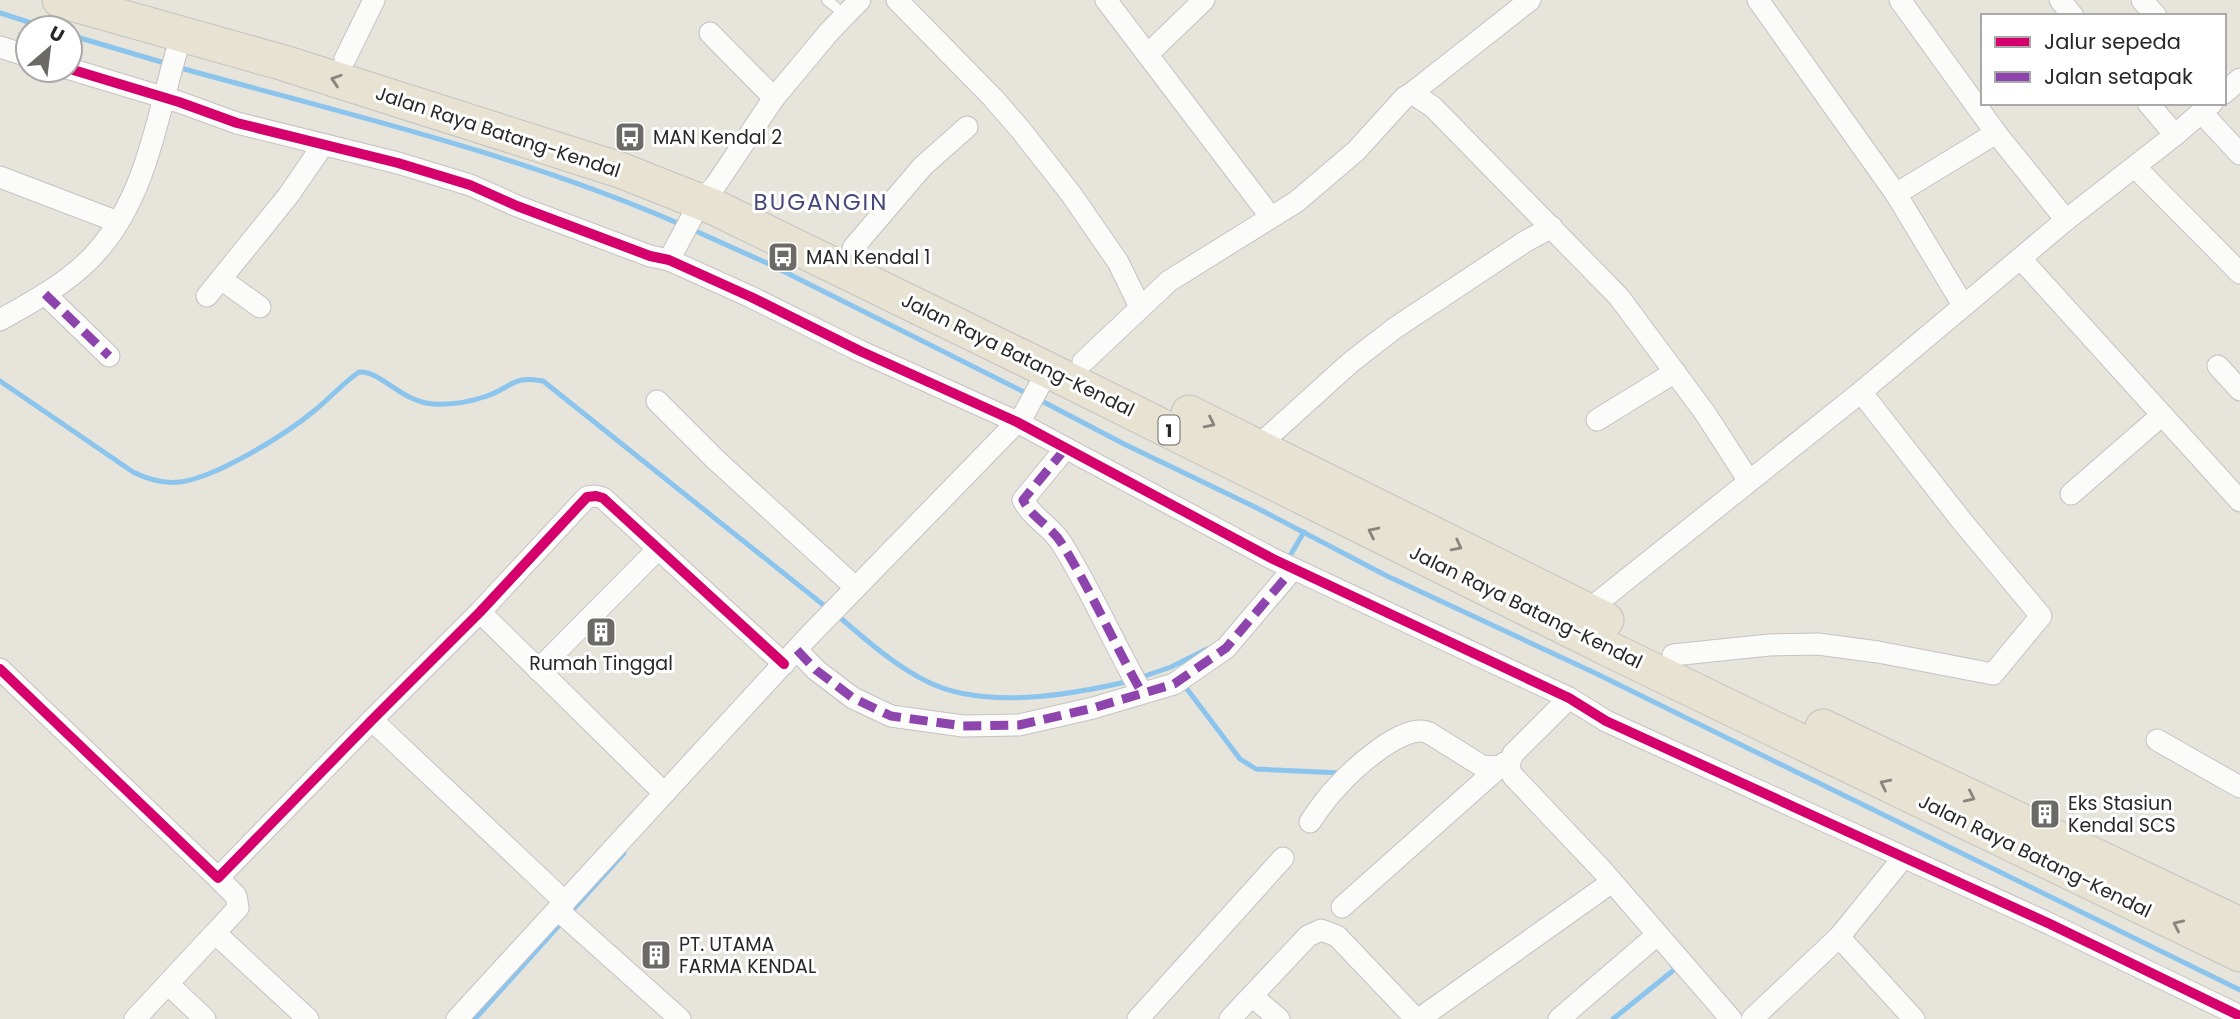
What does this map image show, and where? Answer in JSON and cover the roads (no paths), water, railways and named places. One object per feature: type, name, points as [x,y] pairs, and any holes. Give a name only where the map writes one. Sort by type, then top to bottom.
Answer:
[{"type":"highway","name":"Jalan Raya Batang-Kendal","points":[[60,0],[180,40],[284,63],[620,170],[853,248],[1258,446],[1673,655],[2240,925]]},
{"type":"highway","name":"Jalan Raya Batang-Kendal","points":[[148,0],[291,40],[628,150],[704,200],[1043,378],[2240,954]]},
{"type":"street","points":[[345,59],[374,0]]},
{"type":"street","points":[[897,0],[1020,129],[1118,262],[1140,307]]},
{"type":"street","points":[[1106,0],[1270,216]]},
{"type":"street","points":[[1148,54],[1204,0]]},
{"type":"street","points":[[1083,362],[1169,281],[1296,202],[1356,151],[1405,97],[1530,0]]},
{"type":"street","points":[[1758,0],[1896,194],[1963,305]]},
{"type":"street","points":[[1900,0],[1996,133],[2066,220]]},
{"type":"street","points":[[2060,0],[2071,14]]},
{"type":"street","points":[[2142,0],[2154,14]]},
{"type":"street","points":[[670,258],[704,200],[774,98],[852,8]]},
{"type":"street","points":[[710,33],[774,98]]},
{"type":"street","points":[[0,320],[62,283],[99,249],[118,222],[137,185],[151,147],[180,40]]},
{"type":"street","points":[[84,73],[165,94],[243,125],[398,163],[470,185],[517,206],[650,256],[670,258],[860,351],[1020,418],[1065,449],[1285,565],[1569,698],[1606,721],[2050,923],[2235,1011]]},
{"type":"street","points":[[2226,91],[2240,79]]},
{"type":"street","points":[[1412,93],[1433,107],[1619,298],[1675,372],[1749,481]]},
{"type":"street","points":[[2150,105],[2175,135]]},
{"type":"street","points":[[1587,611],[1861,392],[2066,220],[2207,108],[2240,154]]},
{"type":"street","points":[[853,248],[923,166],[967,127]]},
{"type":"street","points":[[1896,194],[1996,133]]},
{"type":"street","points":[[207,296],[288,197],[323,145],[330,146]]},
{"type":"street","points":[[2135,167],[2240,273]]},
{"type":"street","points":[[0,177],[118,222]]},
{"type":"street","points":[[1258,446],[1351,362],[1395,328],[1526,241],[1552,227]]},
{"type":"street","points":[[2021,259],[2240,501]]},
{"type":"street","points":[[221,279],[260,307]]},
{"type":"street","points":[[45,294],[109,356]]},
{"type":"street","points":[[2218,366],[2240,390]]},
{"type":"street","points":[[1597,420],[1675,372]]},
{"type":"street","points":[[457,1019],[855,587],[1020,418],[1043,378]]},
{"type":"street","points":[[1673,655],[1769,645],[1818,644],[1878,652],[1993,674],[2041,616],[1961,520],[1861,392]]},
{"type":"street","points":[[657,401],[716,460],[855,587]]},
{"type":"street","points":[[2071,494],[2162,415]]},
{"type":"street","points":[[1065,449],[1023,500],[1027,508],[1055,533],[1086,583],[1140,690]]},
{"type":"street","points":[[218,878],[480,612],[587,496],[603,498],[658,550],[790,657],[816,670],[853,698],[891,716],[963,726],[1019,725],[1140,690],[1174,684],[1226,648],[1285,565]]},
{"type":"street","points":[[538,670],[658,550]]},
{"type":"street","points":[[480,612],[664,793]]},
{"type":"street","points":[[0,669],[236,895],[238,908],[135,1019]]},
{"type":"street","points":[[1342,907],[1506,760],[1569,698]]},
{"type":"street","points":[[372,720],[680,1019]]},
{"type":"street","points":[[1310,822],[1336,787],[1384,745],[1416,730],[1429,733],[1482,766],[1506,760]]},
{"type":"street","points":[[2157,740],[2240,787]]},
{"type":"street","points":[[1506,760],[1513,776],[1612,882],[1731,1019]]},
{"type":"street","points":[[1138,1019],[1283,858]]},
{"type":"street","points":[[1752,1019],[1839,937],[1903,858]]},
{"type":"street","points":[[1230,1019],[1308,936],[1321,930],[1337,936],[1417,1019],[1612,882]]},
{"type":"street","points":[[215,933],[308,1019]]},
{"type":"street","points":[[1559,1019],[1657,935]]},
{"type":"street","points":[[1839,937],[1914,1019]]},
{"type":"street","points":[[168,984],[205,1019]]},
{"type":"street","points":[[1252,996],[1279,1019]]},
{"type":"lane","points":[[827,0],[852,8]]},
{"type":"waterway","points":[[0,13],[14,17]]},
{"type":"waterway","points":[[84,39],[168,64]]},
{"type":"waterway","points":[[177,67],[496,156],[559,177],[682,225]]},
{"type":"waterway","points":[[691,229],[769,264],[1028,394]]},
{"type":"waterway","points":[[0,381],[133,472],[167,482],[180,482],[212,472],[269,443],[314,411],[359,372],[376,376],[411,398],[433,404],[474,400],[519,381],[543,381],[826,607]]},
{"type":"waterway","points":[[1036,398],[1387,576],[1595,673],[2240,990]]},
{"type":"waterway","points":[[1288,559],[1304,532]]},
{"type":"waterway","points":[[837,615],[904,668],[951,691],[975,696],[1028,697],[1081,691],[1130,681]]},
{"type":"waterway","points":[[1139,678],[1171,667],[1207,649]]},
{"type":"waterway","points":[[1184,685],[1240,759],[1256,769],[1341,773]]},
{"type":"waterway","points":[[570,913],[624,853]]},
{"type":"waterway","points":[[475,1019],[562,922]]},
{"type":"waterway","points":[[1613,1019],[1675,969],[1672,965]]},
{"type":"place","name":"MAN Kendal 2","points":[[630,137]]},
{"type":"place","name":"MAN Kendal 1","points":[[783,257]]},
{"type":"place","name":"Rumah Tinggal","points":[[601,632]]},
{"type":"place","name":"Eks Stasiun Kendal SCS","points":[[2045,814]]},
{"type":"place","name":"PT. UTAMA FARMA KENDAL","points":[[656,955]]},
{"type":"district","name":"BUGANGIN","points":[[821,202]]}]
